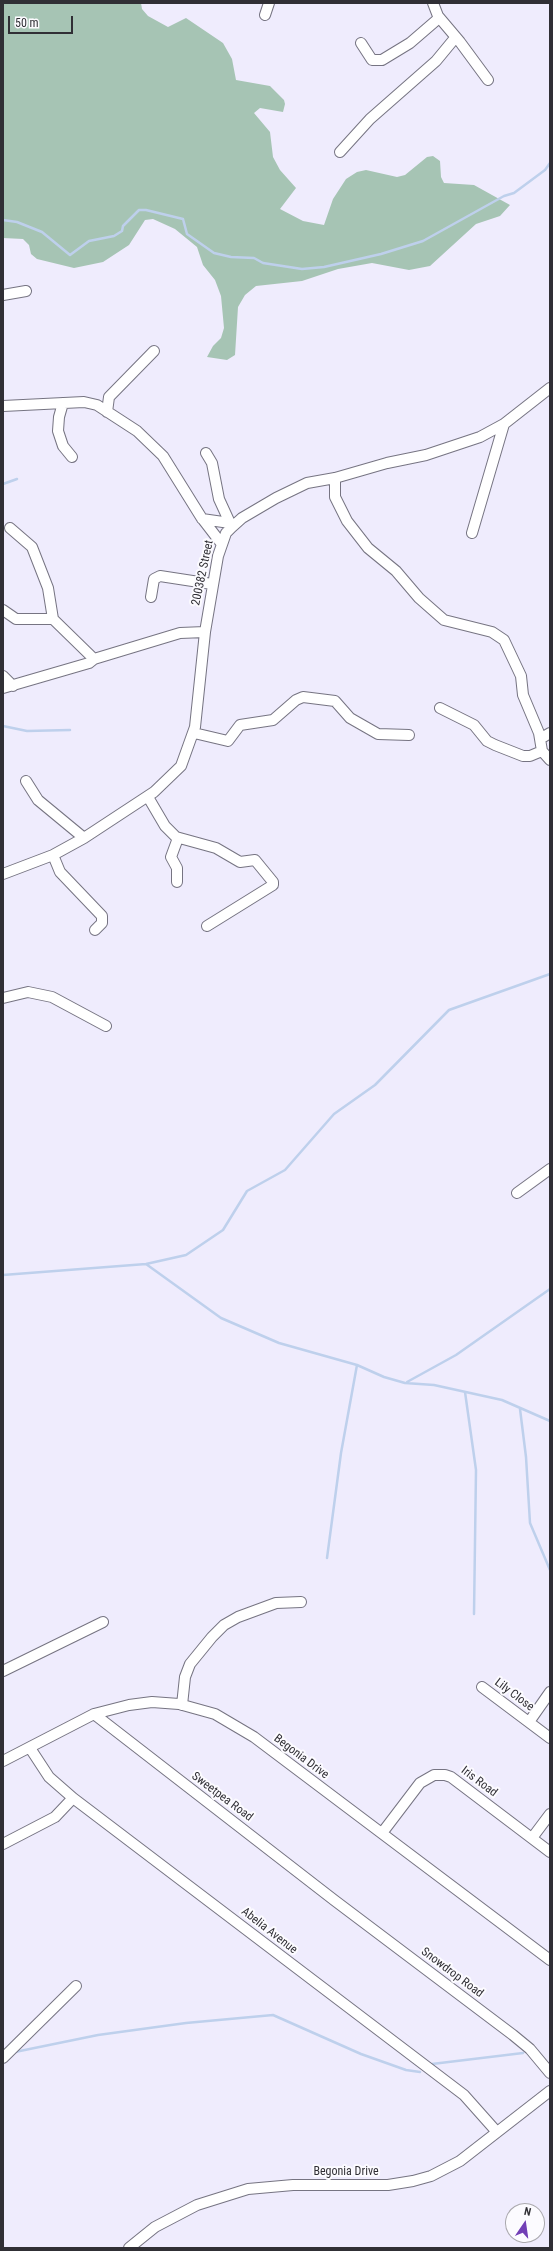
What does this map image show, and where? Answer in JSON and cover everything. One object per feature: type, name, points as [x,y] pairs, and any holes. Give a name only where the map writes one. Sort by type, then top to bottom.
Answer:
[{"type":"street","points":[[265,15],[269,3]]},
{"type":"street","points":[[433,3],[439,18],[460,42],[488,80]]},
{"type":"street","points":[[361,43],[372,60],[382,60],[410,43],[439,18]]},
{"type":"street","points":[[340,152],[370,119],[436,61],[455,38]]},
{"type":"street","points":[[3,295],[26,291]]},
{"type":"street","points":[[107,412],[109,397],[154,351]]},
{"type":"street","name":"200382 Street","points":[[3,874],[53,855],[84,838],[148,797],[163,785],[181,766],[194,733],[212,584],[221,543],[231,525],[307,483],[334,478],[465,443],[504,424],[550,388]]},
{"type":"street","points":[[3,406],[91,403],[107,412],[137,431],[163,456],[202,520],[221,543]]},
{"type":"street","points":[[63,404],[59,417],[58,431],[64,446],[72,456]]},
{"type":"street","points":[[472,533],[504,424]]},
{"type":"street","points":[[206,452],[212,463],[219,499],[231,525]]},
{"type":"street","points":[[334,478],[335,497],[350,526],[368,548],[396,572],[424,602],[444,620],[492,632],[504,640],[520,676],[526,703],[540,739],[542,751],[550,760]]},
{"type":"street","points":[[202,520],[231,525]]},
{"type":"street","points":[[10,528],[28,542],[36,556],[48,588],[53,619],[94,659]]},
{"type":"street","points":[[151,597],[154,579],[160,576],[212,584]]},
{"type":"street","points":[[3,610],[16,619],[53,619]]},
{"type":"street","points":[[3,688],[89,663],[94,659],[180,633],[205,632]]},
{"type":"street","points":[[3,676],[13,686]]},
{"type":"street","points":[[194,733],[228,741],[240,725],[273,720],[296,700],[303,697],[335,701],[350,718],[378,734],[409,735]]},
{"type":"street","points":[[440,708],[474,725],[487,741],[495,745],[523,756],[530,756],[542,751]]},
{"type":"street","points":[[540,739],[550,732]]},
{"type":"street","points":[[26,781],[38,800],[84,838]]},
{"type":"street","points":[[148,797],[165,826],[178,838],[216,848],[240,862],[255,860],[273,882],[273,885],[207,926]]},
{"type":"street","points":[[177,882],[177,868],[171,857],[178,838]]},
{"type":"street","points":[[53,855],[60,872],[102,916],[102,923],[95,930]]},
{"type":"street","points":[[3,998],[28,992],[52,997],[106,1026]]},
{"type":"street","points":[[518,1193],[550,1169]]},
{"type":"street","points":[[182,1705],[185,1677],[190,1664],[207,1642],[224,1625],[238,1617],[276,1603],[301,1602]]},
{"type":"street","points":[[3,1671],[103,1622]]},
{"type":"street","name":"Lily Close","points":[[482,1687],[550,1738]]},
{"type":"street","points":[[529,1722],[550,1692]]},
{"type":"street","name":"Begonia Drive","points":[[3,1761],[94,1714],[129,1704],[152,1702],[182,1705],[215,1714],[254,1737],[550,1960]]},
{"type":"street","name":"Sweetpea Road","points":[[94,1714],[334,1900]]},
{"type":"street","name":"Abelia Avenue","points":[[30,1748],[49,1777],[73,1798],[464,2095],[496,2131]]},
{"type":"street","name":"Iris Road","points":[[382,1833],[420,1783],[427,1778],[440,1775],[451,1777],[550,1852]]},
{"type":"street","points":[[3,1844],[55,1817],[73,1798]]},
{"type":"street","points":[[532,1838],[550,1814]]},
{"type":"street","name":"Snowdrop Road","points":[[334,1900],[530,2049],[550,2073]]},
{"type":"street","points":[[3,2058],[76,1986]]},
{"type":"street","name":"Begonia Drive","points":[[129,2248],[155,2227],[197,2204],[248,2189],[293,2185],[388,2185],[431,2176],[460,2161],[496,2131],[550,2091]]},
{"type":"green space","points":[[3,3],[141,3],[142,9],[148,16],[168,27],[186,18],[223,43],[232,59],[236,80],[270,86],[284,100],[285,104],[283,112],[260,108],[254,113],[270,132],[273,157],[280,170],[296,188],[280,209],[303,221],[324,225],[333,199],[346,179],[357,172],[366,170],[397,177],[405,175],[427,157],[433,156],[440,161],[441,177],[444,183],[474,185],[510,205],[500,216],[476,224],[430,266],[409,270],[372,263],[338,269],[302,281],[256,286],[245,295],[238,307],[235,355],[227,360],[207,357],[213,346],[221,338],[224,328],[221,296],[215,280],[203,265],[197,247],[175,229],[153,219],[145,220],[129,245],[103,262],[74,268],[37,259],[31,254],[29,245],[23,239],[3,238]]},
{"type":"waterway","points":[[3,220],[17,222],[42,232],[70,255],[89,241],[114,236],[122,231],[123,226],[139,210],[146,210],[183,219],[187,234],[214,253],[231,257],[254,258],[263,263],[302,269],[324,267],[381,254],[423,241],[504,196],[514,193],[545,170],[550,163]]},
{"type":"waterway","points":[[3,484],[17,479]]},
{"type":"waterway","points":[[3,726],[27,731],[70,730]]},
{"type":"waterway","points":[[3,1275],[146,1264],[186,1255],[223,1230],[247,1191],[285,1170],[334,1114],[375,1085],[449,1010],[550,974]]},
{"type":"waterway","points":[[146,1264],[221,1318],[279,1343],[357,1365],[384,1377],[405,1383],[434,1385],[502,1400],[550,1421]]},
{"type":"waterway","points":[[407,1382],[456,1355],[550,1289]]},
{"type":"waterway","points":[[327,1558],[341,1453],[357,1365]]},
{"type":"waterway","points":[[465,1392],[476,1470],[474,1614]]},
{"type":"waterway","points":[[520,1409],[526,1457],[530,1523],[550,1570]]},
{"type":"waterway","points":[[15,2052],[98,2035],[186,2023],[273,2015],[361,2054],[406,2070],[420,2072]]},
{"type":"waterway","points":[[432,2064],[523,2053]]}]
